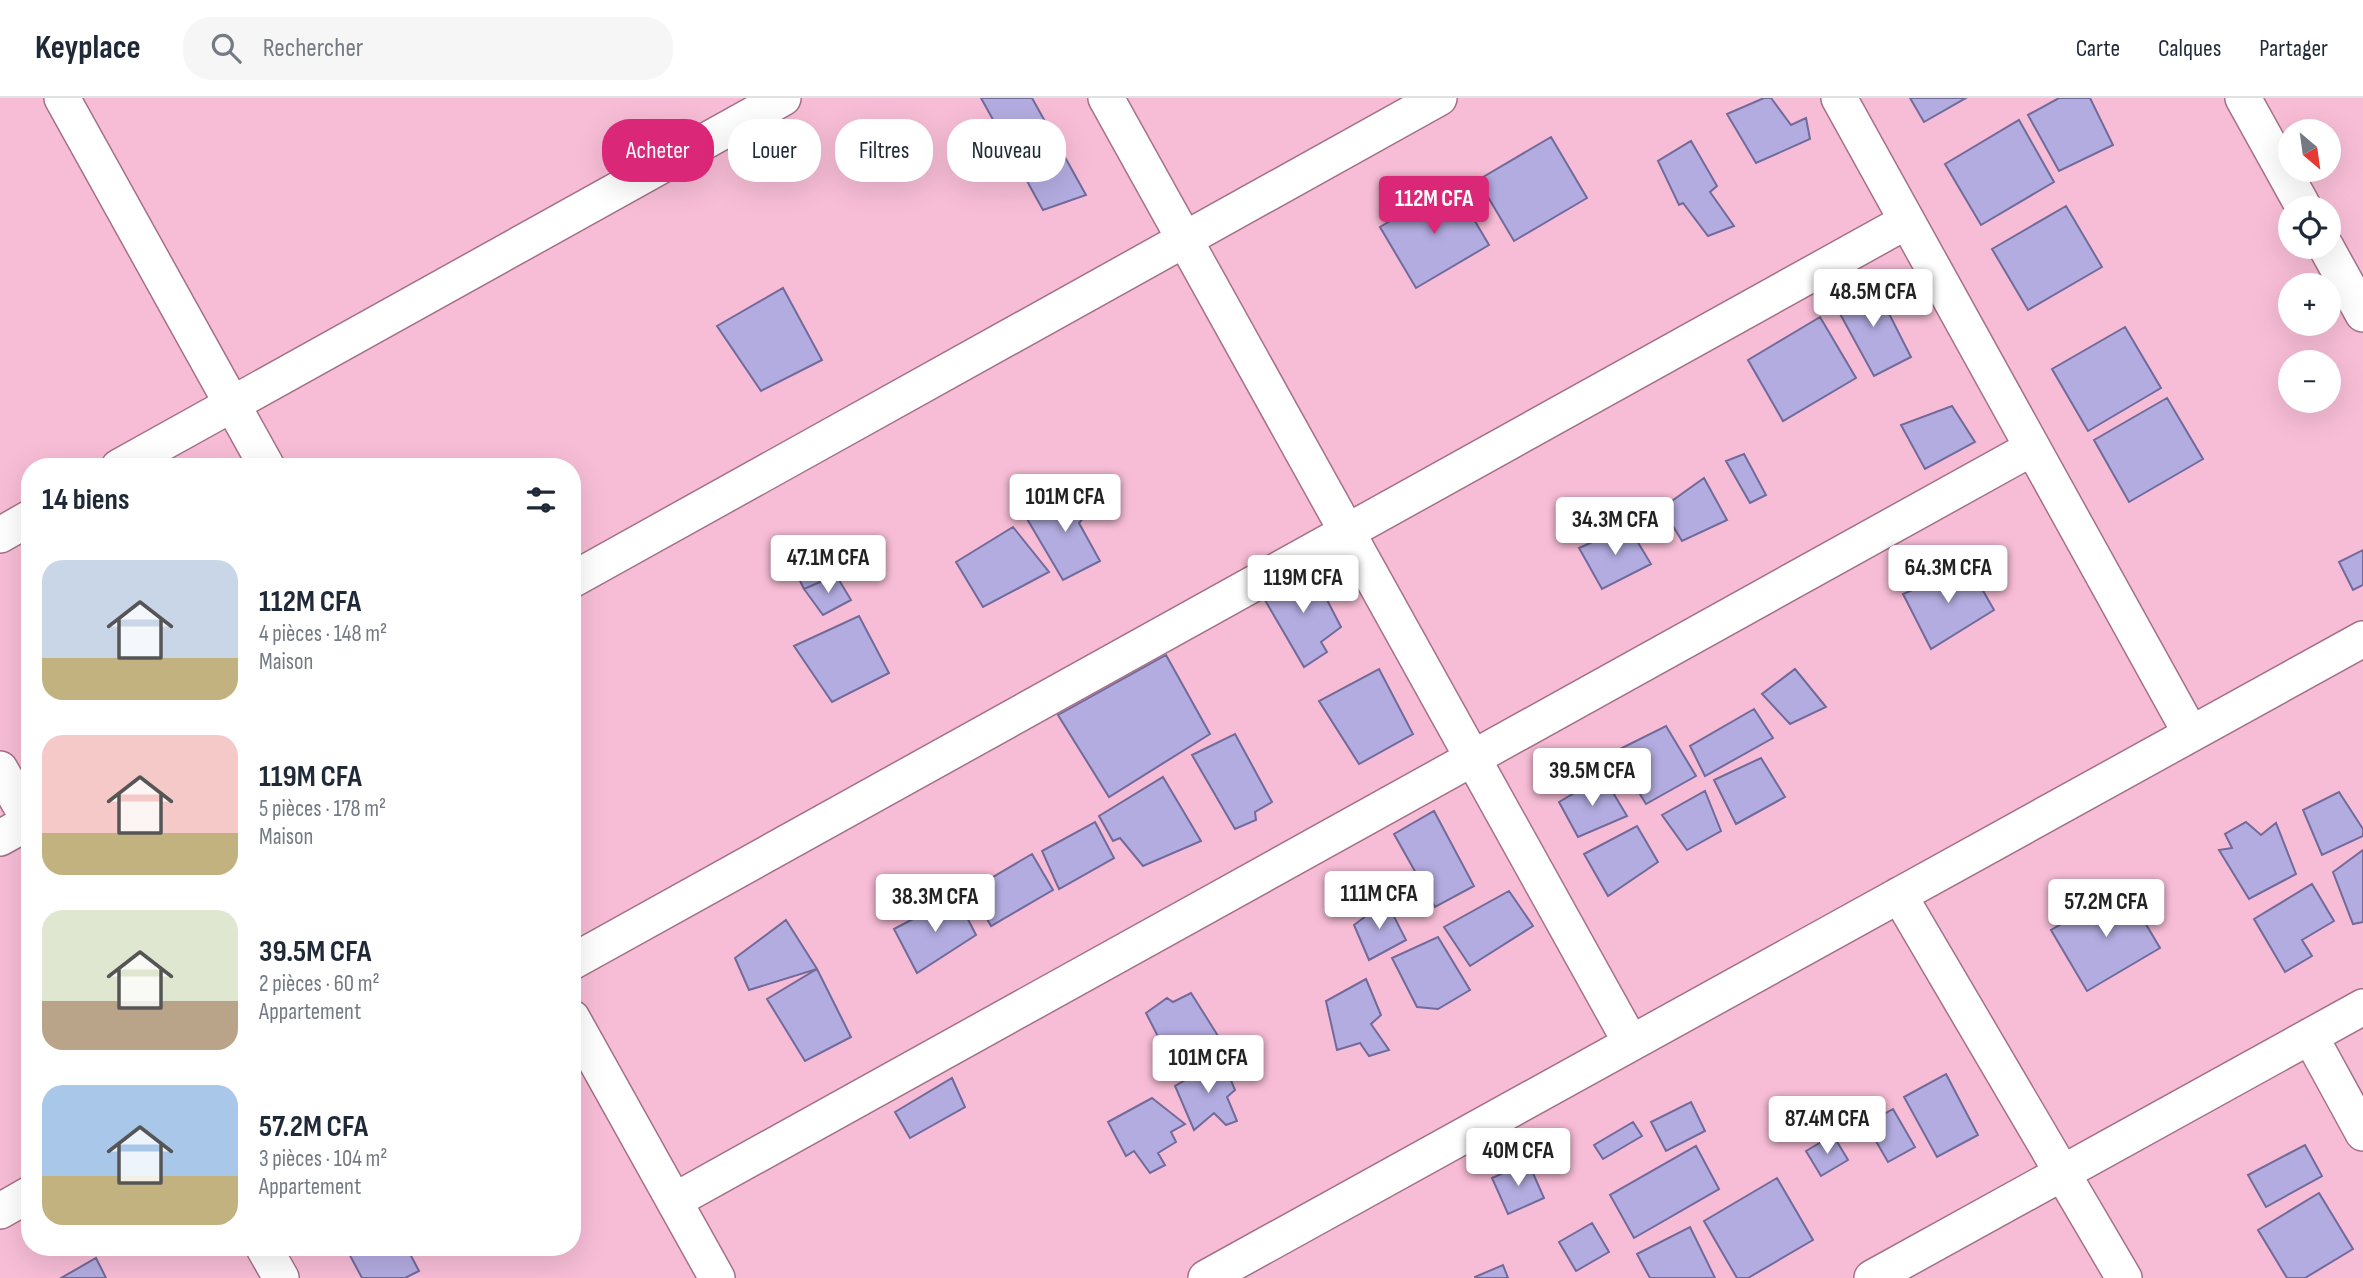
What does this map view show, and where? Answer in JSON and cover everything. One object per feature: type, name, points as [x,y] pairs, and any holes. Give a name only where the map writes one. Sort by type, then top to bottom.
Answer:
[{"type":"street","points":[[62,98],[262,458]]},
{"type":"street","points":[[136,458],[783,98]]},
{"type":"street","points":[[1106,98],[1631,1043]]},
{"type":"street","points":[[581,575],[1439,98]]},
{"type":"street","points":[[1839,98],[2191,734]]},
{"type":"street","points":[[2243,98],[2297,196]]},
{"type":"street","points":[[581,957],[1907,221]]},
{"type":"street","points":[[2333,259],[2363,314]]},
{"type":"street","points":[[674,1201],[2032,448]]},
{"type":"street","points":[[0,536],[21,524]]},
{"type":"street","points":[[1206,1278],[2363,639]]},
{"type":"street","points":[[0,769],[21,807]]},
{"type":"street","points":[[0,838],[21,826]]},
{"type":"street","points":[[1899,895],[2124,1278]]},
{"type":"street","points":[[1872,1278],[2363,1007]]},
{"type":"street","points":[[581,1034],[717,1278]]},
{"type":"street","points":[[2311,1036],[2363,1133]]},
{"type":"street","points":[[0,1211],[21,1199]]},
{"type":"street","points":[[269,1256],[281,1278]]},
{"type":"building","points":[[981,98],[1032,98],[1044,119],[993,119]]},
{"type":"building","points":[[1764,98],[1771,98],[1791,125],[1806,118],[1810,139],[1756,163],[1727,114]]},
{"type":"building","points":[[1910,98],[1966,98],[1924,122]]},
{"type":"building","points":[[2059,98],[2090,98],[2113,145],[2059,171],[2028,115]]},
{"type":"building","points":[[2019,120],[2054,182],[1981,225],[1945,164]]},
{"type":"building","points":[[1551,137],[1587,198],[1514,241],[1478,180]]},
{"type":"building","points":[[1691,141],[1717,186],[1710,192],[1734,226],[1708,236],[1683,203],[1679,205],[1658,161]]},
{"type":"building","points":[[1066,159],[1086,195],[1043,210],[1028,182],[1066,182]]},
{"type":"building","points":[[1453,184],[1489,245],[1416,288],[1380,227]]},
{"type":"building","points":[[2066,206],[2102,267],[2028,310],[1992,249]]},
{"type":"building","points":[[1874,284],[1911,357],[1874,376],[1833,301]]},
{"type":"building","points":[[783,288],[822,360],[761,391],[717,326]]},
{"type":"building","points":[[1820,317],[1856,378],[1783,421],[1748,360]]},
{"type":"building","points":[[2125,327],[2161,388],[2088,431],[2052,369]]},
{"type":"building","points":[[2167,398],[2203,459],[2129,502],[2094,440]]},
{"type":"building","points":[[1952,406],[1975,442],[1925,469],[1901,425]]},
{"type":"building","points":[[1744,454],[1766,495],[1750,503],[1726,461]]},
{"type":"building","points":[[1704,478],[1727,520],[1682,541],[1662,508]]},
{"type":"building","points":[[1086,494],[1096,502],[1079,523],[1100,561],[1063,580],[1023,512]]},
{"type":"building","points":[[1628,526],[1651,564],[1602,589],[1579,548]]},
{"type":"building","points":[[1013,527],[1049,572],[983,607],[956,562]]},
{"type":"building","points":[[821,547],[836,575],[804,589],[789,559]]},
{"type":"building","points":[[2363,550],[2363,585],[2353,590],[2339,562]]},
{"type":"building","points":[[1969,566],[1994,610],[1931,649],[1903,594]]},
{"type":"building","points":[[1311,569],[1341,627],[1321,642],[1327,652],[1304,667],[1262,595]]},
{"type":"building","points":[[836,575],[851,600],[823,615],[804,589]]},
{"type":"building","points":[[859,616],[889,673],[832,702],[794,646]]},
{"type":"building","points":[[1166,655],[1210,734],[1109,797],[1058,715]]},
{"type":"building","points":[[1379,669],[1413,734],[1359,764],[1319,701]]},
{"type":"building","points":[[1795,669],[1826,707],[1790,724],[1762,694]]},
{"type":"building","points":[[1754,709],[1773,738],[1705,776],[1690,746]]},
{"type":"building","points":[[1666,726],[1696,776],[1646,804],[1614,752]]},
{"type":"building","points":[[1235,734],[1272,802],[1255,812],[1256,820],[1235,829],[1192,755]]},
{"type":"building","points":[[1761,758],[1785,797],[1736,824],[1714,780]]},
{"type":"building","points":[[1603,776],[1627,816],[1578,837],[1559,802]]},
{"type":"building","points":[[1163,777],[1201,841],[1143,866],[1120,838],[1113,841],[1099,816]]},
{"type":"building","points":[[1705,791],[1721,831],[1687,850],[1662,815]]},
{"type":"building","points":[[2339,792],[2363,829],[2363,836],[2322,855],[2303,810]]},
{"type":"building","points":[[1434,811],[1474,886],[1435,907],[1394,834]]},
{"type":"building","points":[[1095,822],[1114,858],[1059,889],[1042,851]]},
{"type":"building","points":[[2246,822],[2261,835],[2276,823],[2296,874],[2249,899],[2219,850],[2232,848],[2225,834]]},
{"type":"building","points":[[1637,826],[1658,862],[1608,896],[1584,854]]},
{"type":"building","points":[[2363,850],[2363,922],[2353,924],[2333,872]]},
{"type":"building","points":[[1032,854],[1053,890],[991,926],[971,890]]},
{"type":"building","points":[[2312,884],[2334,921],[2302,940],[2312,956],[2285,972],[2254,919]]},
{"type":"building","points":[[2124,887],[2160,948],[2087,991],[2051,930]]},
{"type":"building","points":[[1509,891],[1533,926],[1470,966],[1444,927]]},
{"type":"building","points":[[956,896],[976,935],[917,973],[894,929]]},
{"type":"building","points":[[1386,901],[1406,940],[1369,960],[1354,925]]},
{"type":"building","points":[[786,920],[817,969],[749,990],[735,958]]},
{"type":"building","points":[[1438,937],[1470,990],[1438,1009],[1417,1007],[1392,958]]},
{"type":"building","points":[[817,969],[851,1037],[805,1061],[767,999]]},
{"type":"building","points":[[1366,979],[1381,1015],[1371,1024],[1389,1050],[1369,1056],[1360,1043],[1337,1050],[1326,1001]]},
{"type":"building","points":[[1191,993],[1225,1047],[1175,1070],[1146,1013],[1167,998],[1173,1002]]},
{"type":"building","points":[[1222,1059],[1235,1090],[1227,1097],[1237,1121],[1226,1125],[1214,1113],[1194,1130],[1175,1086]]},
{"type":"building","points":[[1946,1074],[1978,1135],[1937,1157],[1904,1097]]},
{"type":"building","points":[[952,1078],[965,1107],[910,1138],[895,1112]]},
{"type":"building","points":[[1152,1098],[1185,1124],[1171,1132],[1176,1142],[1158,1153],[1165,1165],[1150,1173],[1134,1151],[1126,1156],[1108,1122]]},
{"type":"building","points":[[1691,1102],[1705,1131],[1666,1151],[1651,1122]]},
{"type":"building","points":[[1893,1109],[1915,1147],[1888,1162],[1866,1124]]},
{"type":"building","points":[[1633,1122],[1642,1136],[1603,1159],[1594,1145]]},
{"type":"building","points":[[1833,1135],[1848,1160],[1821,1176],[1806,1151]]},
{"type":"building","points":[[2305,1145],[2322,1176],[2266,1207],[2248,1175]]},
{"type":"building","points":[[1696,1146],[1719,1189],[1634,1238],[1610,1195]]},
{"type":"building","points":[[1528,1162],[1544,1198],[1508,1214],[1492,1178]]},
{"type":"building","points":[[1777,1178],[1813,1240],[1748,1278],[1737,1278],[1704,1221]]},
{"type":"building","points":[[2319,1193],[2353,1249],[2305,1278],[2287,1278],[2258,1230]]},
{"type":"building","points":[[1592,1223],[1609,1252],[1576,1271],[1559,1242]]},
{"type":"building","points":[[1690,1227],[1715,1278],[1650,1278],[1637,1254]]},
{"type":"building","points":[[350,1256],[411,1256],[419,1271],[405,1278],[362,1278]]},
{"type":"building","points":[[96,1258],[106,1278],[61,1278]]},
{"type":"building","points":[[1503,1265],[1508,1278],[1475,1278],[1475,1277]]}]
